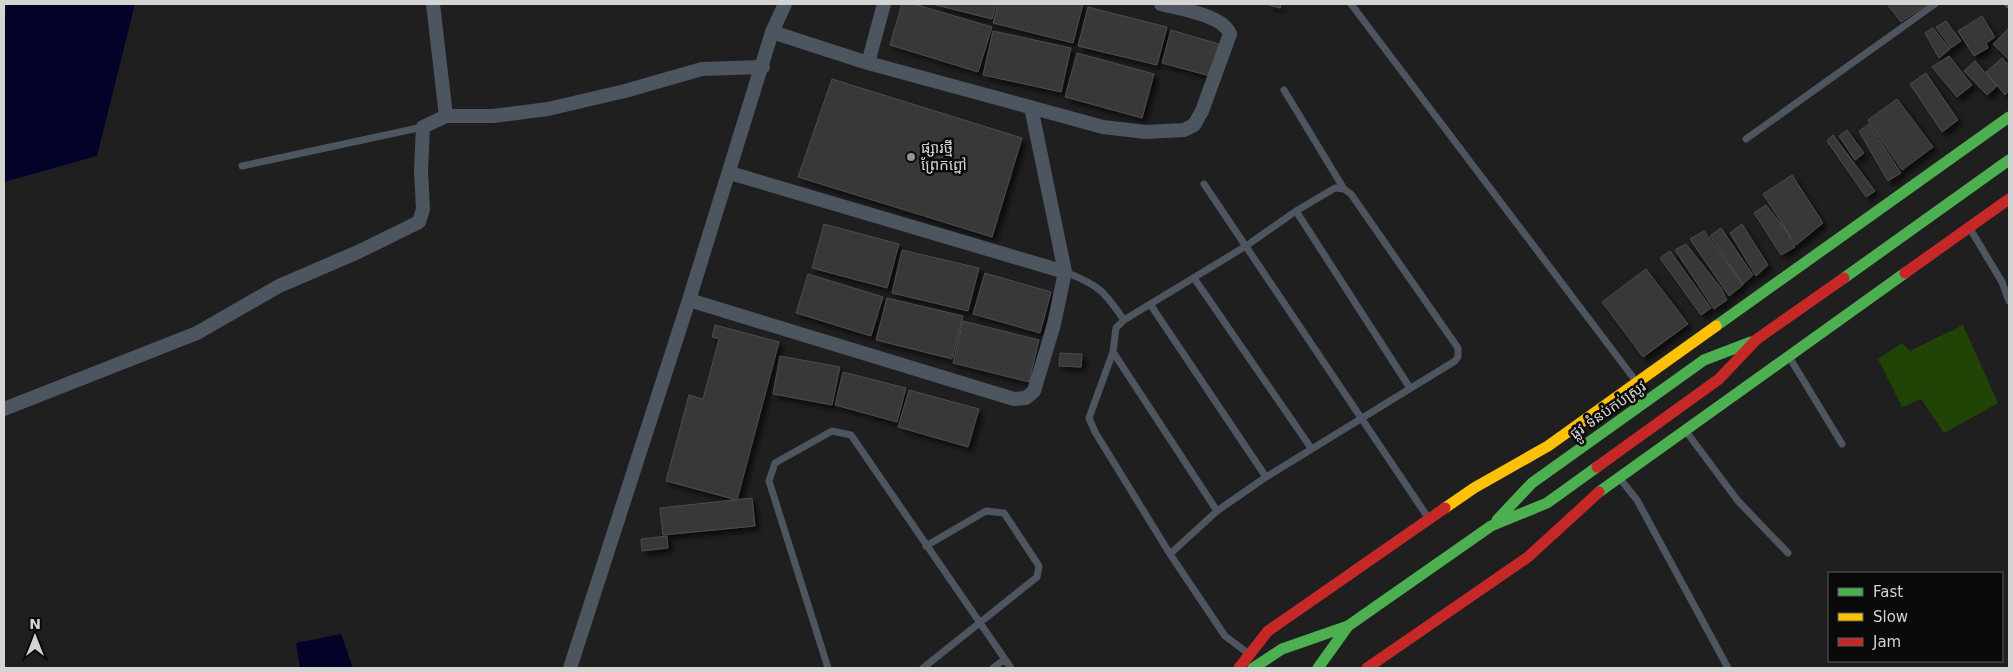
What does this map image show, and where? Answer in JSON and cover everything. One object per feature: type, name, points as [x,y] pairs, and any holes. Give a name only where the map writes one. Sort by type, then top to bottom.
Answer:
[{"type":"main road","points":[[1239,668],[1268,631],[1474,488],[1548,446],[2009,117]]},
{"type":"main road","name":"ផ្លូវ ទំនប់កប់ស្រូវ","points":[[1491,526],[1547,503],[1719,379],[1756,339],[2009,160]]},
{"type":"main road","points":[[1367,668],[1528,557],[1587,501],[1619,477],[2009,199]]},
{"type":"main road","name":"ផ្លូវ ទំនប់កប់ស្រូវ","points":[[1253,668],[1282,649],[1348,626],[1491,526],[1532,483],[1704,360],[1756,339]]},
{"type":"main road","name":"ផ្លូវ ទំនប់កប់ស្រូវ","points":[[1318,668],[1348,626]]},
{"type":"street","points":[[433,4],[446,116]]},
{"type":"street","points":[[570,668],[690,300],[772,32],[785,4]]},
{"type":"street","points":[[868,63],[884,4]]},
{"type":"street","points":[[772,32],[868,63],[1103,127],[1146,132],[1184,130],[1194,125],[1202,111],[1230,34],[1227,26],[1217,20],[1161,4]]},
{"type":"street","points":[[4,409],[196,334],[279,286],[358,252],[419,222],[423,209],[421,170],[423,127],[446,116],[493,116],[548,109],[625,91],[702,69],[762,67]]},
{"type":"street","points":[[690,300],[1014,399],[1026,398],[1034,391],[1054,324],[1065,272],[1031,107]]},
{"type":"street","points":[[730,173],[1065,272]]},
{"type":"lane","points":[[1351,4],[1637,382]]},
{"type":"lane","points":[[1746,139],[1935,4]]},
{"type":"lane","points":[[1170,554],[1217,511],[1266,477],[1455,361],[1458,357],[1458,348],[1351,194],[1344,189],[1284,90]]},
{"type":"lane","points":[[242,166],[423,127]]},
{"type":"lane","points":[[1204,184],[1363,418],[1429,519]]},
{"type":"lane","points":[[1250,655],[1225,636],[1170,554],[1095,432],[1089,418],[1113,352],[1116,328],[1124,320],[1246,246],[1296,211],[1335,188],[1344,189]]},
{"type":"lane","points":[[1296,211],[1410,388]]},
{"type":"lane","points":[[1970,227],[2002,282],[2009,301]]},
{"type":"lane","points":[[1065,272],[1093,283],[1106,294],[1124,320]]},
{"type":"lane","points":[[1194,278],[1311,448]]},
{"type":"lane","points":[[1150,304],[1266,477]]},
{"type":"lane","points":[[1113,352],[1217,511]]},
{"type":"lane","points":[[1788,356],[1842,444]]},
{"type":"lane","points":[[1685,429],[1738,501],[1788,553]]},
{"type":"lane","points":[[828,668],[769,482],[775,463],[832,431],[851,435],[1011,668]]},
{"type":"lane","points":[[1619,477],[1637,500],[1728,668]]},
{"type":"lane","points":[[923,668],[1037,577],[1039,566],[1004,513],[986,511],[926,546]]},
{"type":"lane","points":[[993,668],[1005,660]]},
{"type":"green space","points":[[1963,325],[1998,403],[1944,433],[1921,399],[1902,407],[1878,359],[1902,343],[1910,351]]},
{"type":"water","points":[[6,4],[135,4],[97,156],[4,182],[4,30]]},
{"type":"water","points":[[341,634],[353,668],[300,668],[296,643]]},
{"type":"building","points":[[902,4],[914,4],[992,27],[978,72],[890,45]]},
{"type":"building","points":[[932,4],[996,4],[992,19]]},
{"type":"building","points":[[998,4],[1083,4],[1073,43],[993,23]]},
{"type":"building","points":[[1265,4],[1281,4],[1280,8]]},
{"type":"building","points":[[1887,4],[1928,4],[1901,22]]},
{"type":"building","points":[[1088,7],[1167,27],[1157,65],[1078,46]]},
{"type":"building","points":[[1982,16],[1995,37],[1986,43],[1988,48],[1974,56],[1958,31]]},
{"type":"building","points":[[1946,21],[1961,41],[1951,48],[1936,27]]},
{"type":"building","points":[[1933,28],[1950,49],[1939,58],[1925,33]]},
{"type":"building","points":[[2008,29],[2009,31],[2009,60],[1993,44]]},
{"type":"building","points":[[1171,30],[1219,44],[1210,76],[1162,63]]},
{"type":"building","points":[[993,31],[1071,48],[1061,92],[983,75]]},
{"type":"building","points":[[1077,53],[1154,74],[1142,118],[1065,97]]},
{"type":"building","points":[[1949,56],[1972,85],[1957,97],[1932,67]]},
{"type":"building","points":[[2002,58],[2009,65],[2009,91],[2005,95],[1986,72]]},
{"type":"building","points":[[1975,61],[1997,86],[1987,95],[1964,71]]},
{"type":"building","points":[[1926,73],[1958,120],[1942,132],[1910,84]]},
{"type":"building","name":"ផ្សារថ្មី ព្រែកព្នៅ","points":[[832,79],[1022,138],[992,237],[798,177]]},
{"type":"building","points":[[1897,99],[1933,147],[1902,170],[1868,120]]},
{"type":"building","points":[[1869,124],[1901,173],[1888,181],[1859,131]]},
{"type":"building","points":[[1847,130],[1864,153],[1855,160],[1839,136]]},
{"type":"building","points":[[1833,135],[1875,191],[1866,197],[1827,141]]},
{"type":"building","points":[[1792,175],[1823,223],[1796,245],[1763,194]]},
{"type":"building","points":[[1766,205],[1788,233],[1795,247],[1781,255],[1754,213]]},
{"type":"building","points":[[824,224],[899,244],[887,288],[812,268]]},
{"type":"building","points":[[1742,224],[1768,265],[1756,276],[1730,233]]},
{"type":"building","points":[[1721,228],[1753,275],[1743,284],[1710,236]]},
{"type":"building","points":[[1704,231],[1743,285],[1729,296],[1690,239]]},
{"type":"building","points":[[1686,244],[1721,288],[1727,300],[1714,309],[1675,250]]},
{"type":"building","points":[[902,250],[979,268],[968,311],[892,293]]},
{"type":"building","points":[[1670,251],[1711,308],[1701,315],[1660,258]]},
{"type":"building","points":[[1646,269],[1688,324],[1643,357],[1602,302]]},
{"type":"building","points":[[985,273],[1051,292],[1040,333],[973,314]]},
{"type":"building","points":[[808,274],[883,297],[871,336],[796,313]]},
{"type":"building","points":[[887,298],[963,316],[952,359],[876,340]]},
{"type":"building","points":[[963,321],[1039,340],[1029,382],[953,363]]},
{"type":"building","points":[[715,325],[779,342],[737,500],[666,481],[689,395],[703,399],[719,339],[712,337]]},
{"type":"building","points":[[1060,353],[1082,354],[1081,367],[1059,366]]},
{"type":"building","points":[[780,356],[840,367],[832,405],[773,394]]},
{"type":"building","points":[[843,372],[906,388],[897,422],[835,405]]},
{"type":"building","points":[[909,390],[979,409],[968,447],[898,427]]},
{"type":"building","points":[[752,498],[755,526],[663,535],[660,508]]},
{"type":"building","points":[[667,536],[668,548],[642,551],[641,539]]},
{"type":"traffic: fast","points":[[1716,326],[2009,117]]},
{"type":"traffic: fast","points":[[1844,278],[2009,160]]},
{"type":"traffic: fast","points":[[1599,492],[1905,273]]},
{"type":"traffic: fast","points":[[1497,520],[1532,483],[1704,360],[1751,342]]},
{"type":"traffic: fast","points":[[1253,668],[1282,649],[1348,626],[1491,526],[1547,503],[1597,467]]},
{"type":"traffic: fast","points":[[1318,668],[1348,626]]},
{"type":"traffic: slow","points":[[1445,508],[1474,488],[1548,446],[1716,326]]},
{"type":"traffic: jam","points":[[1905,273],[2009,199]]},
{"type":"traffic: jam","points":[[1597,467],[1719,379],[1757,339],[1844,278]]},
{"type":"traffic: jam","points":[[1367,668],[1528,557],[1599,492]]},
{"type":"traffic: jam","points":[[1239,668],[1268,631],[1445,508]]},
{"type":"place","name":"ផ្សារថ្មី ព្រែកព្នៅ","points":[[911,157]]}]
